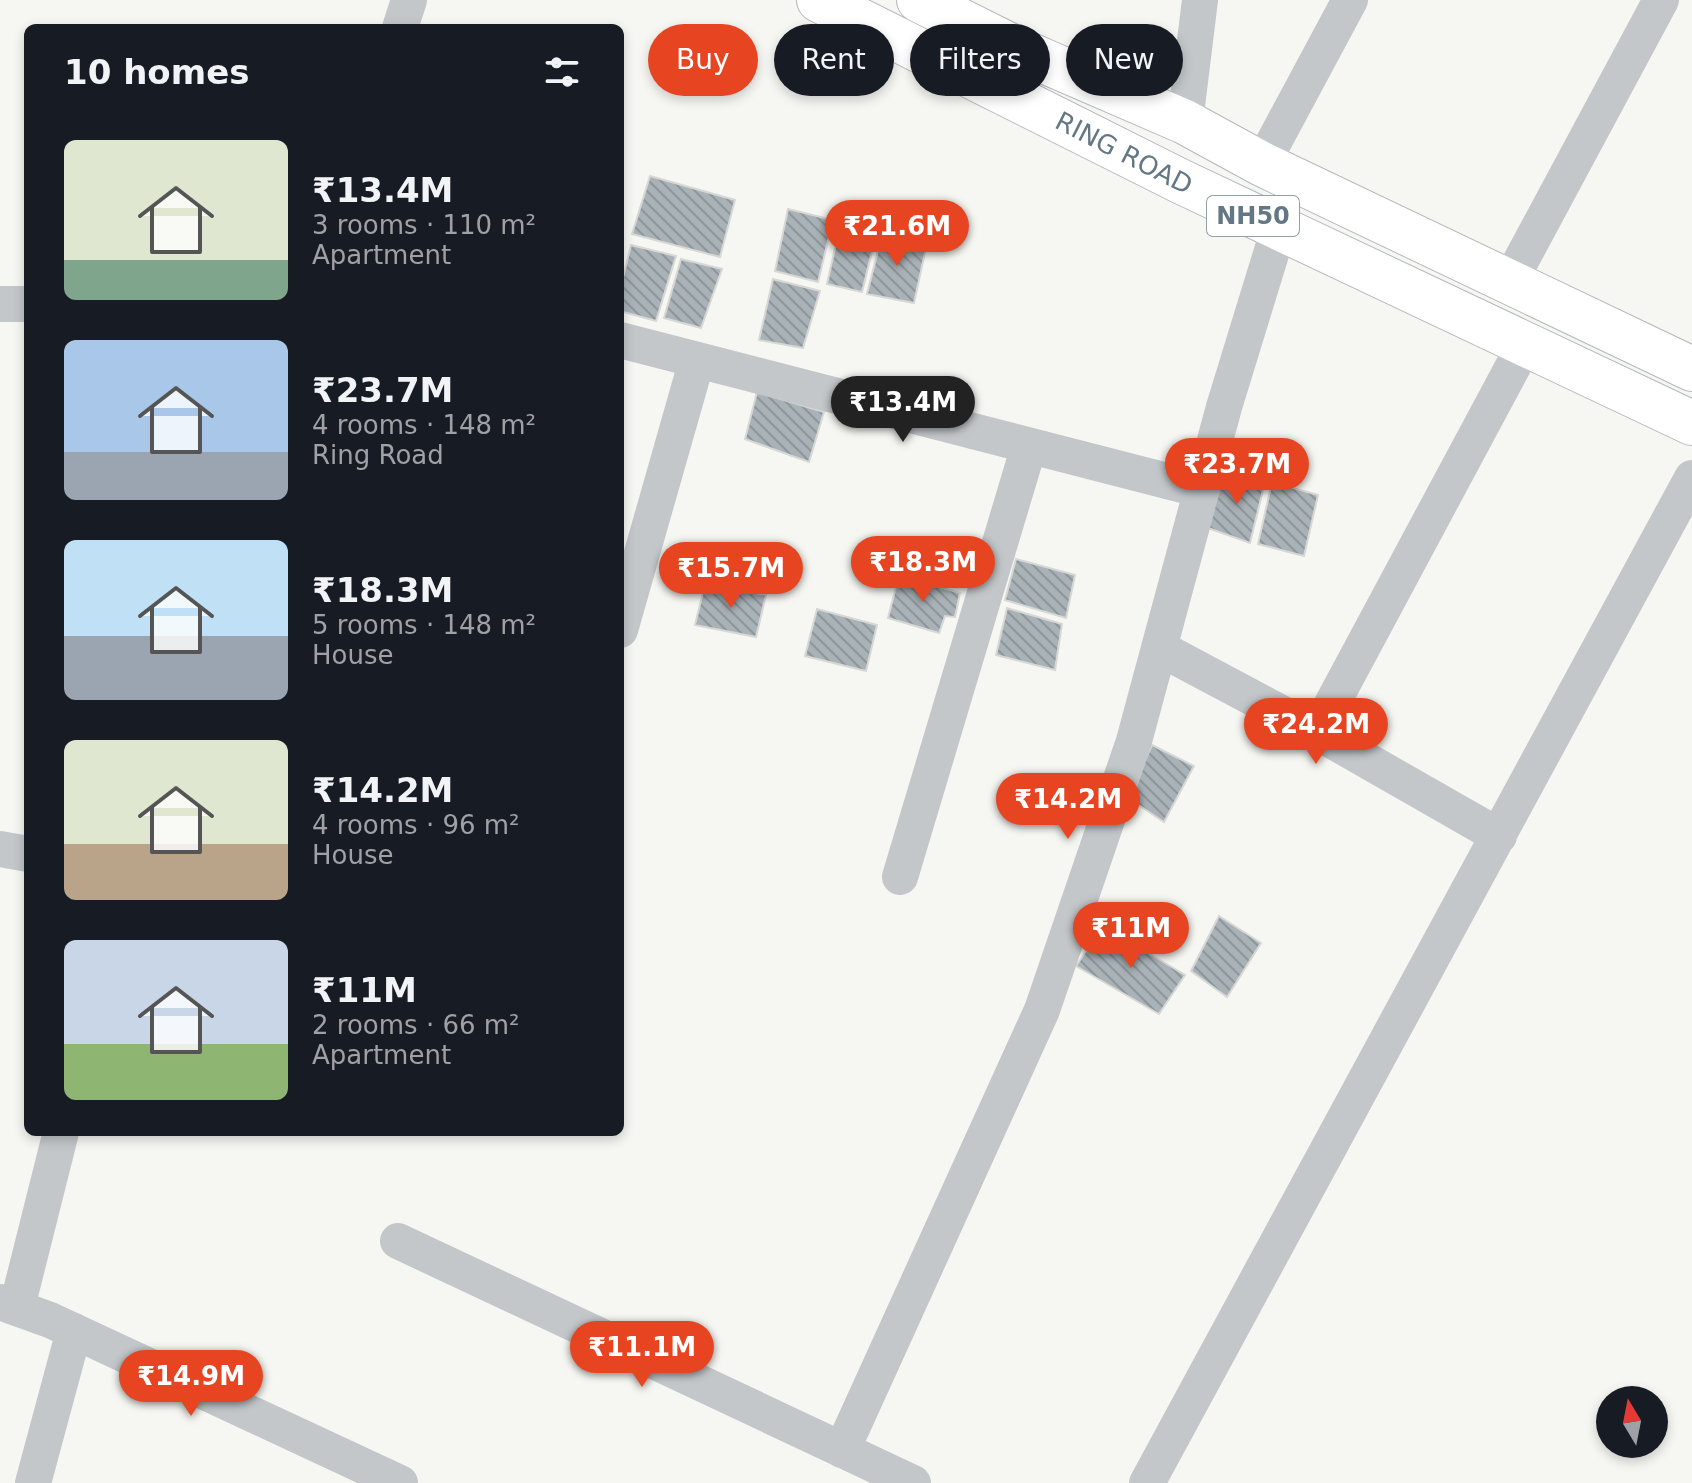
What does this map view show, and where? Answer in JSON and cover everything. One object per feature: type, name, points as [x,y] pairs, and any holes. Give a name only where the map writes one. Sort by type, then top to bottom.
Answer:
[{"type":"highway","name":"RING ROAD","points":[[819,0],[1182,182],[1692,423]]},
{"type":"highway","name":"RING ROAD","points":[[919,0],[1021,51],[1185,122],[1262,164],[1692,369]]},
{"type":"street","points":[[401,24],[409,0]]},
{"type":"street","points":[[1185,122],[1200,0]]},
{"type":"street","points":[[1262,164],[1350,0]]},
{"type":"street","points":[[1510,281],[1661,0]]},
{"type":"street","points":[[842,1450],[1042,1010],[1134,741],[1202,490],[1279,228]]},
{"type":"street","points":[[0,304],[24,304]]},
{"type":"street","points":[[624,341],[1202,490]]},
{"type":"street","points":[[1317,732],[1525,344]]},
{"type":"street","points":[[624,616],[697,360]]},
{"type":"street","points":[[900,877],[1029,446]]},
{"type":"street","points":[[1147,1483],[1692,478]]},
{"type":"street","points":[[1159,648],[1317,732],[1499,836]]},
{"type":"street","points":[[0,849],[24,853]]},
{"type":"street","points":[[60,1136],[8,1304],[74,1331],[362,1474],[400,1483]]},
{"type":"street","points":[[398,1241],[913,1483]]},
{"type":"street","points":[[33,1483],[74,1331]]},
{"type":"building","points":[[650,176],[735,200],[720,257],[632,234]]},
{"type":"building","points":[[788,209],[833,220],[818,282],[775,271]]},
{"type":"building","points":[[841,221],[877,231],[862,292],[827,284]]},
{"type":"building","points":[[883,231],[927,243],[914,303],[867,294]]},
{"type":"building","points":[[631,245],[676,256],[656,321],[624,312],[624,274]]},
{"type":"building","points":[[681,259],[722,269],[701,328],[664,318]]},
{"type":"building","points":[[773,279],[820,291],[803,348],[759,340]]},
{"type":"building","points":[[757,392],[824,412],[809,462],[745,439]]},
{"type":"building","points":[[1223,471],[1265,482],[1250,543],[1208,528]]},
{"type":"building","points":[[1272,482],[1318,495],[1304,556],[1258,544]]},
{"type":"building","points":[[1016,559],[1075,575],[1066,618],[1005,600]]},
{"type":"building","points":[[899,575],[960,593],[955,617],[945,616],[939,633],[888,618]]},
{"type":"building","points":[[705,584],[766,595],[756,637],[695,625]]},
{"type":"building","points":[[1007,608],[1062,624],[1055,670],[996,655]]},
{"type":"building","points":[[817,609],[877,625],[866,671],[805,656]]},
{"type":"building","points":[[1152,745],[1194,766],[1164,822],[1128,798]]},
{"type":"building","points":[[1219,916],[1261,943],[1227,997],[1191,971]]},
{"type":"building","points":[[1103,926],[1185,975],[1159,1014],[1076,966]]}]
